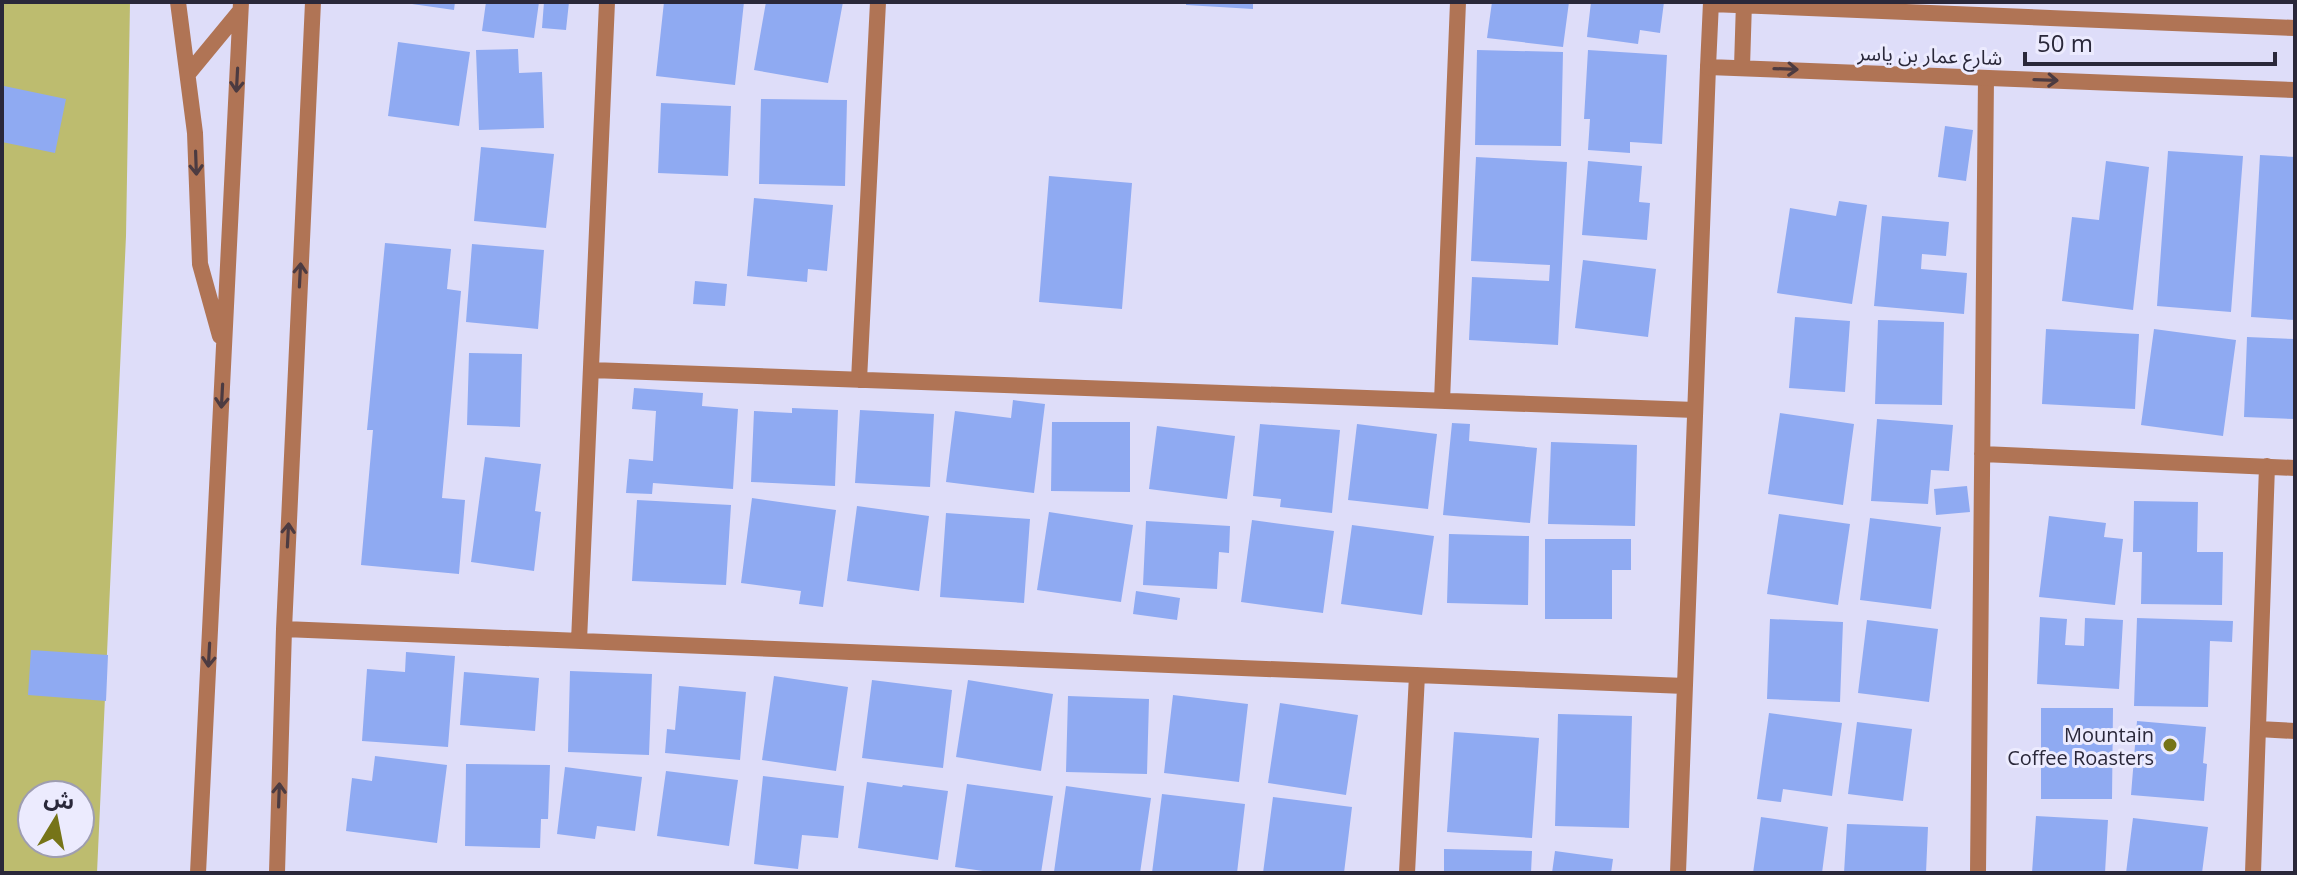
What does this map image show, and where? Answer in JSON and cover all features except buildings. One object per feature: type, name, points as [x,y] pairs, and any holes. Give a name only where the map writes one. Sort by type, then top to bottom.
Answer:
[{"type":"street","points":[[178,2],[195,133],[200,264],[224,351]]},
{"type":"street","points":[[277,873],[284,629],[313,2]]},
{"type":"street","points":[[579,641],[607,2]]},
{"type":"street","points":[[859,380],[878,2]]},
{"type":"street","points":[[1442,401],[1458,2]]},
{"type":"street","points":[[1678,873],[1711,3]]},
{"type":"street","name":"شارع عمار بن ياسر","points":[[1711,3],[2295,28]]},
{"type":"street","points":[[1742,67],[1744,4]]},
{"type":"street","points":[[188,74],[240,7]]},
{"type":"street","points":[[198,873],[240,7]]},
{"type":"street","name":"شارع عمار بن ياسر","points":[[1708,67],[2295,90]]},
{"type":"street","points":[[1978,873],[1986,78]]},
{"type":"street","points":[[591,370],[1695,410]]},
{"type":"street","points":[[1982,454],[2295,468]]},
{"type":"street","points":[[2253,873],[2267,466]]},
{"type":"street","points":[[284,629],[1685,686]]},
{"type":"street","points":[[1407,873],[1417,675]]},
{"type":"street","points":[[2258,729],[2295,731]]},
{"type":"shaded area","points":[[2,2],[130,2],[126,236],[97,873],[2,873]]},
{"type":"place","name":"Mountain Coffee Roasters","points":[[2170,745]]}]
